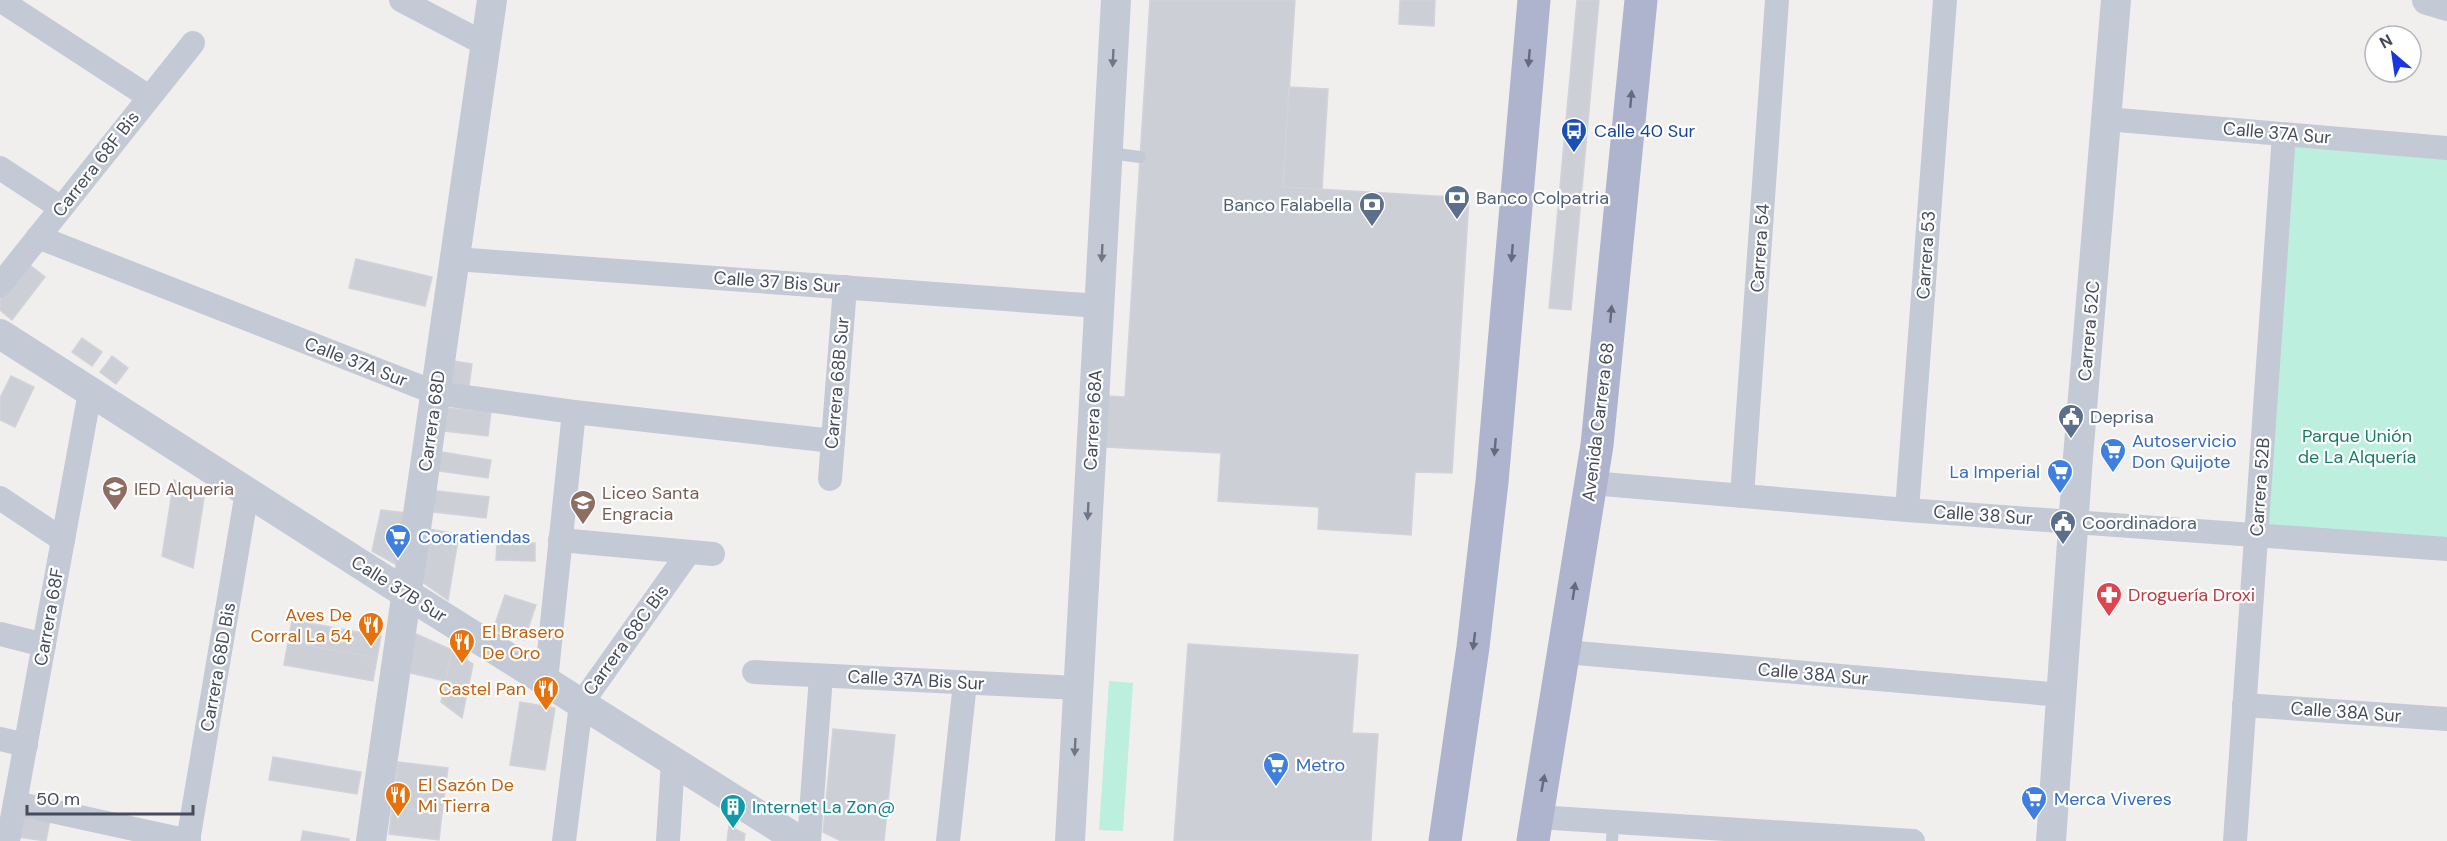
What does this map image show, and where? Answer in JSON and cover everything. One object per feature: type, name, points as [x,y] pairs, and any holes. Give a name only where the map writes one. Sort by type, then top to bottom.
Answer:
[{"type":"main road","points":[[1445,841],[1473,647],[1491,494],[1534,0]]},
{"type":"main road","name":"Avenida Carrera 68","points":[[1535,829],[1592,483],[1605,380],[1641,0]]},
{"type":"street","points":[[0,0],[149,97]]},
{"type":"street","points":[[401,0],[485,44]]},
{"type":"street","name":"Carrera 68D","points":[[371,841],[492,0]]},
{"type":"street","name":"Carrera 68A","points":[[1070,841],[1116,0]]},
{"type":"street","name":"Carrera 54","points":[[1742,496],[1778,0]]},
{"type":"street","name":"Carrera 53","points":[[1907,510],[1945,0]]},
{"type":"street","name":"Carrera 52C","points":[[2051,841],[2116,0]]},
{"type":"street","points":[[2427,0],[2447,6]]},
{"type":"street","name":"Carrera 68F Bis","points":[[0,285],[193,43]]},
{"type":"street","name":"Calle 37A Sur","points":[[2106,119],[2447,148]]},
{"type":"street","name":"Carrera 52B","points":[[2235,841],[2284,134]]},
{"type":"street","points":[[0,168],[61,208]]},
{"type":"street","name":"Calle 37A Sur","points":[[38,237],[435,393],[574,412],[833,441]]},
{"type":"street","name":"Calle 37 Bis Sur","points":[[455,259],[1099,306]]},
{"type":"street","name":"Carrera 68B Sur","points":[[830,479],[845,287]]},
{"type":"street","name":"Calle 37B Sur","points":[[0,334],[798,840]]},
{"type":"street","name":"Carrera 68F","points":[[9,841],[90,392]]},
{"type":"street","points":[[546,681],[574,412]]},
{"type":"street","name":"Calle 38 Sur","points":[[1592,483],[1907,510],[2447,549]]},
{"type":"street","name":"Carrera 68D Bis","points":[[189,841],[247,492]]},
{"type":"street","points":[[0,498],[63,540]]},
{"type":"street","name":"Carrera 68C Bis","points":[[560,540],[701,553],[581,704],[564,841]]},
{"type":"street","points":[[0,634],[44,645]]},
{"type":"street","name":"Calle 38A Sur","points":[[1565,652],[2062,694]]},
{"type":"street","name":"Calle 37A Bis Sur","points":[[754,672],[1078,688]]},
{"type":"street","points":[[798,840],[821,676]]},
{"type":"street","points":[[948,841],[965,683]]},
{"type":"street","name":"Calle 38A Sur","points":[[2244,705],[2447,719]]},
{"type":"street","points":[[0,740],[26,745]]},
{"type":"street","points":[[668,841],[672,761]]},
{"type":"street","points":[[15,803],[189,841]]},
{"type":"street","points":[[1535,829],[1913,841]]},
{"type":"lane","points":[[1107,153],[1140,157]]},
{"type":"green space","name":"Parque Unión de La Alquería","points":[[2287,138],[2447,151],[2447,544],[2262,529]]},
{"type":"green space","points":[[1109,681],[1133,683],[1123,831],[1099,830]]},
{"type":"building","points":[[1150,0],[1295,0],[1283,187],[1469,198],[1452,473],[1415,472],[1411,535],[1318,529],[1319,507],[1218,501],[1221,453],[1105,447],[1108,396],[1125,397]]},
{"type":"building","points":[[1400,0],[1435,0],[1434,26],[1399,24]]},
{"type":"building","name":"Calle 40 Sur","points":[[1577,0],[1599,0],[1571,310],[1549,308]]},
{"type":"building","points":[[1289,87],[1328,89],[1322,189],[1283,187]]},
{"type":"building","points":[[22,259],[45,277],[12,320],[0,310],[0,288]]},
{"type":"building","points":[[356,259],[432,277],[425,306],[349,288]]},
{"type":"building","points":[[82,338],[102,352],[92,366],[72,352]]},
{"type":"building","points":[[112,356],[128,368],[116,384],[100,372]]},
{"type":"building","points":[[453,361],[472,364],[469,386],[449,383]]},
{"type":"building","points":[[11,376],[34,387],[15,427],[0,420],[0,398]]},
{"type":"building","points":[[446,408],[491,412],[488,436],[444,431]]},
{"type":"building","points":[[436,451],[491,460],[488,478],[433,470]]},
{"type":"building","points":[[174,480],[204,498],[193,568],[162,556]]},
{"type":"building","points":[[428,490],[489,497],[486,518],[425,511]]},
{"type":"building","points":[[381,510],[415,514],[397,565],[372,551]]},
{"type":"building","points":[[422,528],[459,534],[448,600],[415,577]]},
{"type":"building","points":[[497,543],[535,543],[535,561],[496,560]]},
{"type":"building","points":[[505,595],[536,605],[524,640],[493,630]]},
{"type":"building","points":[[292,620],[381,636],[377,658],[288,642]]},
{"type":"building","points":[[416,634],[452,650],[445,681],[402,671],[407,641]]},
{"type":"building","points":[[288,642],[377,658],[373,681],[284,665]]},
{"type":"building","name":"Metro","points":[[1188,644],[1358,655],[1352,733],[1378,734],[1371,841],[1174,841]]},
{"type":"building","points":[[452,650],[473,664],[462,718],[441,702]]},
{"type":"building","points":[[520,702],[555,708],[545,770],[510,765]]},
{"type":"building","points":[[833,729],[895,735],[884,841],[841,841],[823,832]]},
{"type":"building","points":[[273,757],[361,772],[357,794],[269,780]]},
{"type":"building","points":[[398,762],[448,768],[442,813],[392,807]]},
{"type":"building","points":[[392,807],[442,813],[439,840],[389,834]]},
{"type":"building","points":[[22,815],[50,820],[46,841],[18,837]]},
{"type":"building","name":"Internet La Zon@","points":[[729,826],[745,834],[744,841],[727,841]]},
{"type":"building","points":[[303,831],[349,839],[349,841],[301,841]]},
{"type":"place","name":"Calle 40 Sur","points":[[1574,154]]},
{"type":"place","name":"Banco Colpatria","points":[[1457,221]]},
{"type":"place","name":"Banco Falabella","points":[[1372,228]]},
{"type":"place","name":"Deprisa","points":[[2071,440]]},
{"type":"place","name":"Autoservicio Don Quijote","points":[[2113,474]]},
{"type":"place","name":"La Imperial","points":[[2060,495]]},
{"type":"place","name":"IED Alqueria","points":[[115,512]]},
{"type":"place","name":"Liceo Santa Engracia","points":[[583,526]]},
{"type":"place","name":"Coordinadora","points":[[2063,546]]},
{"type":"place","name":"Cooratiendas","points":[[398,560]]},
{"type":"place","name":"Droguería Droxi","points":[[2109,618]]},
{"type":"place","name":"Aves De Corral La 54","points":[[371,648]]},
{"type":"place","name":"El Brasero De Oro","points":[[462,665]]},
{"type":"place","name":"Castel Pan","points":[[546,712]]},
{"type":"place","name":"Metro","points":[[1276,788]]},
{"type":"place","name":"El Sazón De Mi Tierra","points":[[398,818]]},
{"type":"place","name":"Merca Viveres","points":[[2034,822]]},
{"type":"place","name":"Internet La Zon@","points":[[733,830]]}]
